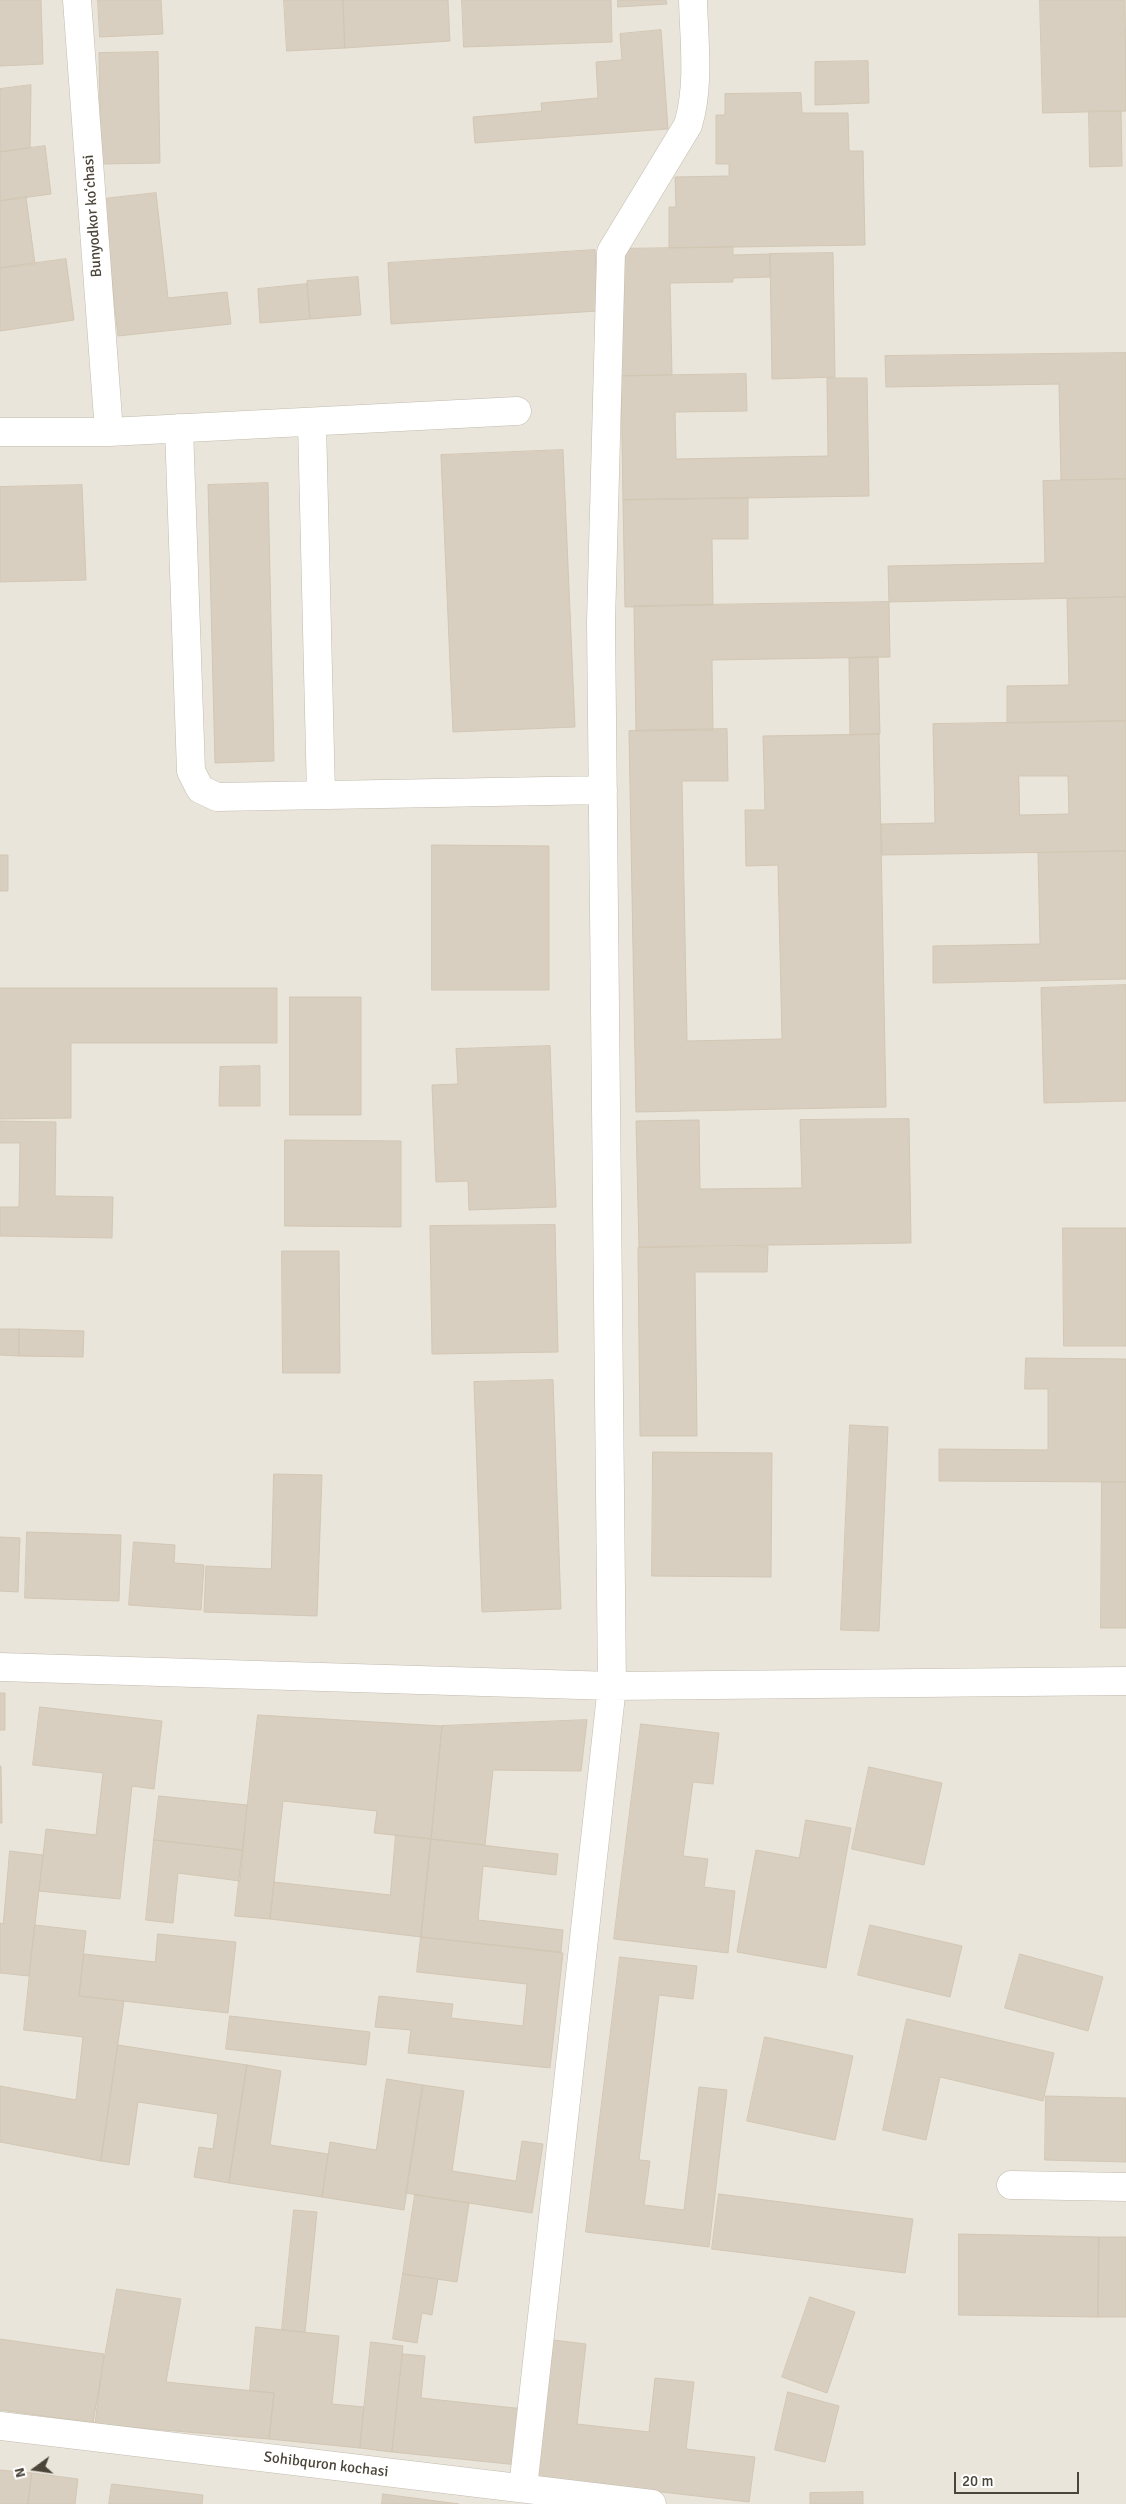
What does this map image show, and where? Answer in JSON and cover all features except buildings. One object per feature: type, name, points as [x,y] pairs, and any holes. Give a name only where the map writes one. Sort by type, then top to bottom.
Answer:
[{"type":"street","name":"Bunyodkor koʻchasi","points":[[77,0],[109,432]]},
{"type":"street","points":[[523,2488],[612,1686],[601,622],[611,252],[688,125],[694,107],[693,0]]},
{"type":"street","points":[[0,432],[109,432],[517,412]]},
{"type":"street","points":[[312,422],[321,795]]},
{"type":"street","points":[[179,428],[191,771],[200,789],[217,797],[603,790]]},
{"type":"street","points":[[0,1667],[612,1686],[1126,1681]]},
{"type":"street","points":[[1011,2185],[1126,2187]]},
{"type":"street","name":"Sohibquron kochasi","points":[[0,2426],[652,2504]]},
{"type":"shaded area","points":[[0,0],[1126,0],[1126,2504],[0,2504]]}]
